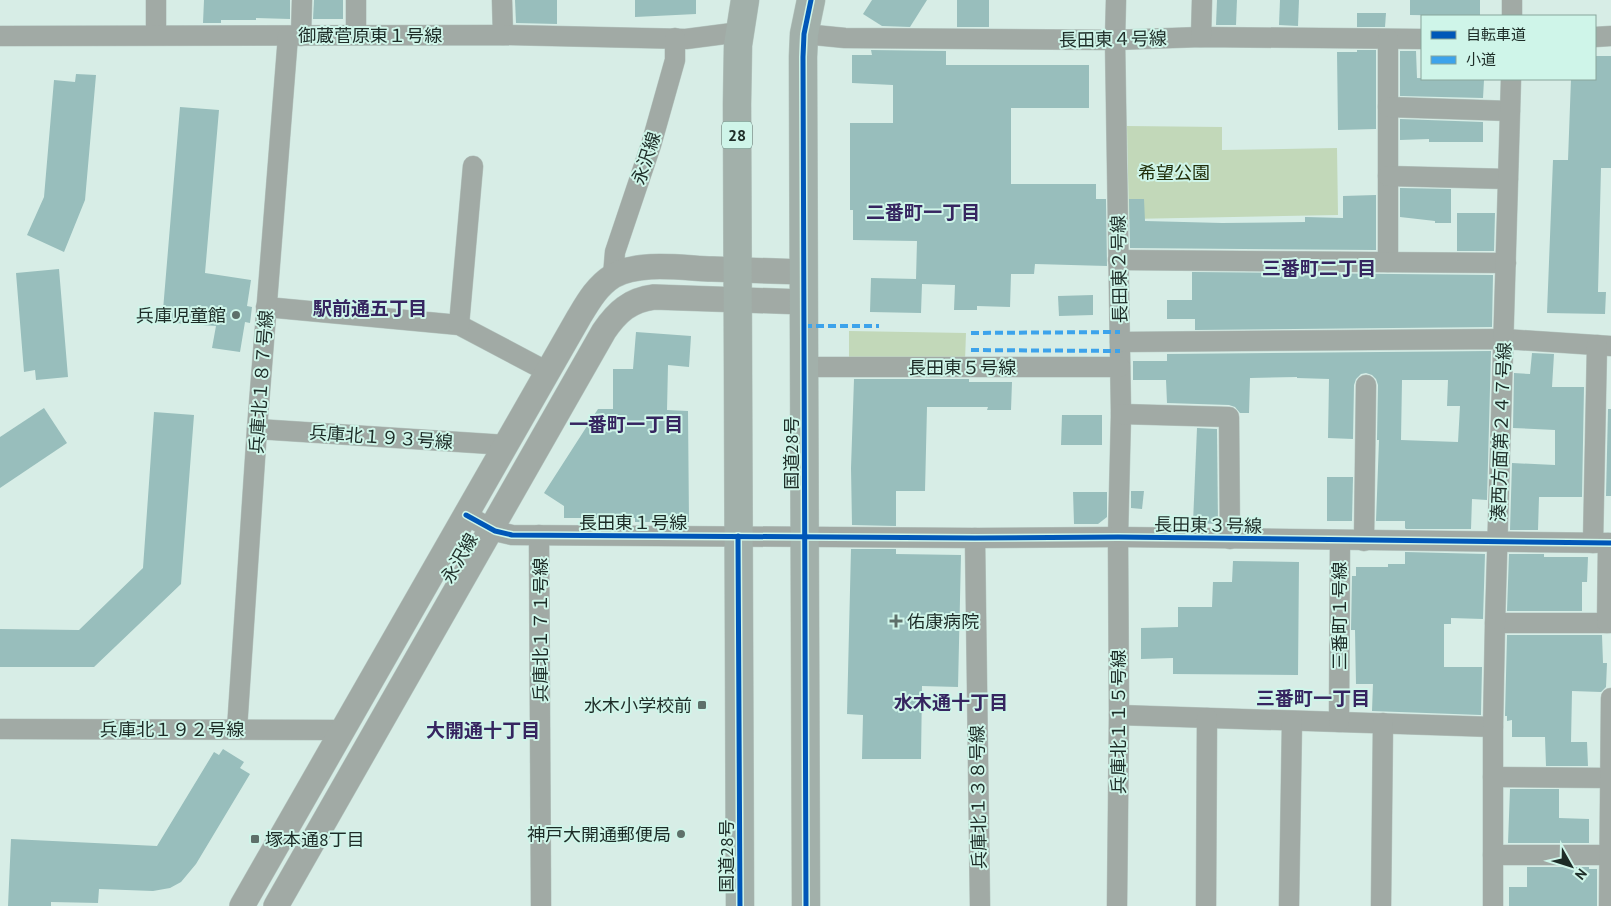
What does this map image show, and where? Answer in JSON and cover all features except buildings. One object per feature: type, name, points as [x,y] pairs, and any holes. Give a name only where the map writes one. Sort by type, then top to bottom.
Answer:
[{"type":"highway","name":"国道28号","points":[[740,906],[737,104],[740,32],[745,0]]},
{"type":"highway","name":"国道28号","points":[[806,906],[804,34],[811,0]]},
{"type":"street","points":[[156,0],[156,35]]},
{"type":"street","name":"兵庫北１８７号線","points":[[237,729],[266,307],[295,36],[302,0]]},
{"type":"street","points":[[356,0],[356,35]]},
{"type":"street","points":[[502,0],[503,34]]},
{"type":"street","name":"長田東２号線","points":[[1116,0],[1118,260],[1122,414],[1118,537]]},
{"type":"street","points":[[1201,38],[1202,0]]},
{"type":"street","points":[[1512,0],[1512,15]]},
{"type":"street","name":"御蔵菅原東１号線","points":[[0,36],[503,34],[686,38],[740,32]]},
{"type":"street","name":"長田東４号線","points":[[804,34],[845,38],[1115,40],[1201,38],[1421,39]]},
{"type":"street","points":[[1596,37],[1611,36]]},
{"type":"street","name":"永沢線","points":[[613,276],[615,252],[675,60],[675,38]]},
{"type":"street","points":[[1388,39],[1388,262]]},
{"type":"street","name":"湊西方面第２４７号線","points":[[1493,906],[1495,623],[1511,80]]},
{"type":"street","points":[[1388,107],[1510,111]]},
{"type":"street","points":[[460,325],[473,166]]},
{"type":"street","points":[[1388,176],[1508,179]]},
{"type":"street","points":[[1118,260],[1506,263]]},
{"type":"street","name":"永沢線","points":[[245,905],[586,305],[602,284],[613,276],[624,272],[650,268],[804,272]]},
{"type":"street","name":"永沢線","points":[[276,906],[604,331],[621,310],[637,300],[654,297],[804,302]]},
{"type":"street","points":[[266,307],[460,325],[548,372]]},
{"type":"street","points":[[1120,342],[1504,339],[1604,346],[1604,543],[1609,623],[1495,623]]},
{"type":"street","name":"長田東５号線","points":[[804,366],[1120,367]]},
{"type":"street","points":[[1364,541],[1366,385]]},
{"type":"street","points":[[1122,414],[1229,417],[1230,539]]},
{"type":"street","name":"兵庫北１９３号線","points":[[257,429],[506,445]]},
{"type":"street","name":"長田東１号線","points":[[466,515],[491,530],[508,535],[804,536]]},
{"type":"street","name":"兵庫北１７１号線","points":[[539,535],[541,906]]},
{"type":"street","name":"長田東３号線","points":[[804,536],[1118,537],[1604,543]]},
{"type":"street","name":"兵庫北１１５号線","points":[[1117,906],[1118,537]]},
{"type":"street","name":"兵庫北１３８号線","points":[[975,538],[980,906]]},
{"type":"street","name":"三番町１号線","points":[[1339,722],[1340,541]]},
{"type":"street","points":[[1609,906],[1611,698]]},
{"type":"street","points":[[1119,715],[1493,726]]},
{"type":"street","points":[[1206,906],[1207,718]]},
{"type":"street","points":[[1289,906],[1292,721]]},
{"type":"street","points":[[1381,906],[1383,723]]},
{"type":"street","name":"兵庫北１９２号線","points":[[0,729],[343,730]]},
{"type":"street","points":[[1493,776],[1610,778]]},
{"type":"street","points":[[1493,855],[1609,855]]},
{"type":"green space","name":"希望公園","points":[[1127,126],[1222,127],[1222,150],[1337,148],[1338,215],[1129,219]]},
{"type":"green space","points":[[849,331],[966,333],[965,361],[849,359]]},
{"type":"marked path","points":[[804,326],[879,326]]},
{"type":"marked path","points":[[971,333],[1120,332]]},
{"type":"marked path","points":[[971,350],[1120,351]]},
{"type":"cycle path","points":[[806,906],[803,57],[804,34],[811,0]]},
{"type":"cycle path","points":[[466,515],[495,531],[512,535],[1118,537],[1611,543]]},
{"type":"cycle path","points":[[738,536],[740,906]]},
{"type":"place","name":"兵庫児童館","points":[[236,315]]},
{"type":"place","name":"佑康病院","points":[[896,621]]},
{"type":"place","name":"水木小学校前","points":[[702,705]]},
{"type":"place","name":"神戸大開通郵便局","points":[[681,834]]},
{"type":"place","name":"塚本通8丁目","points":[[255,839]]},
{"type":"district","name":"二番町一丁目","points":[[923,212]]},
{"type":"district","name":"三番町二丁目","points":[[1319,268]]},
{"type":"district","name":"駅前通五丁目","points":[[370,308]]},
{"type":"district","name":"一番町一丁目","points":[[626,424]]},
{"type":"district","name":"三番町一丁目","points":[[1313,698]]},
{"type":"district","name":"水木通十丁目","points":[[951,702]]},
{"type":"district","name":"大開通十丁目","points":[[483,730]]}]
